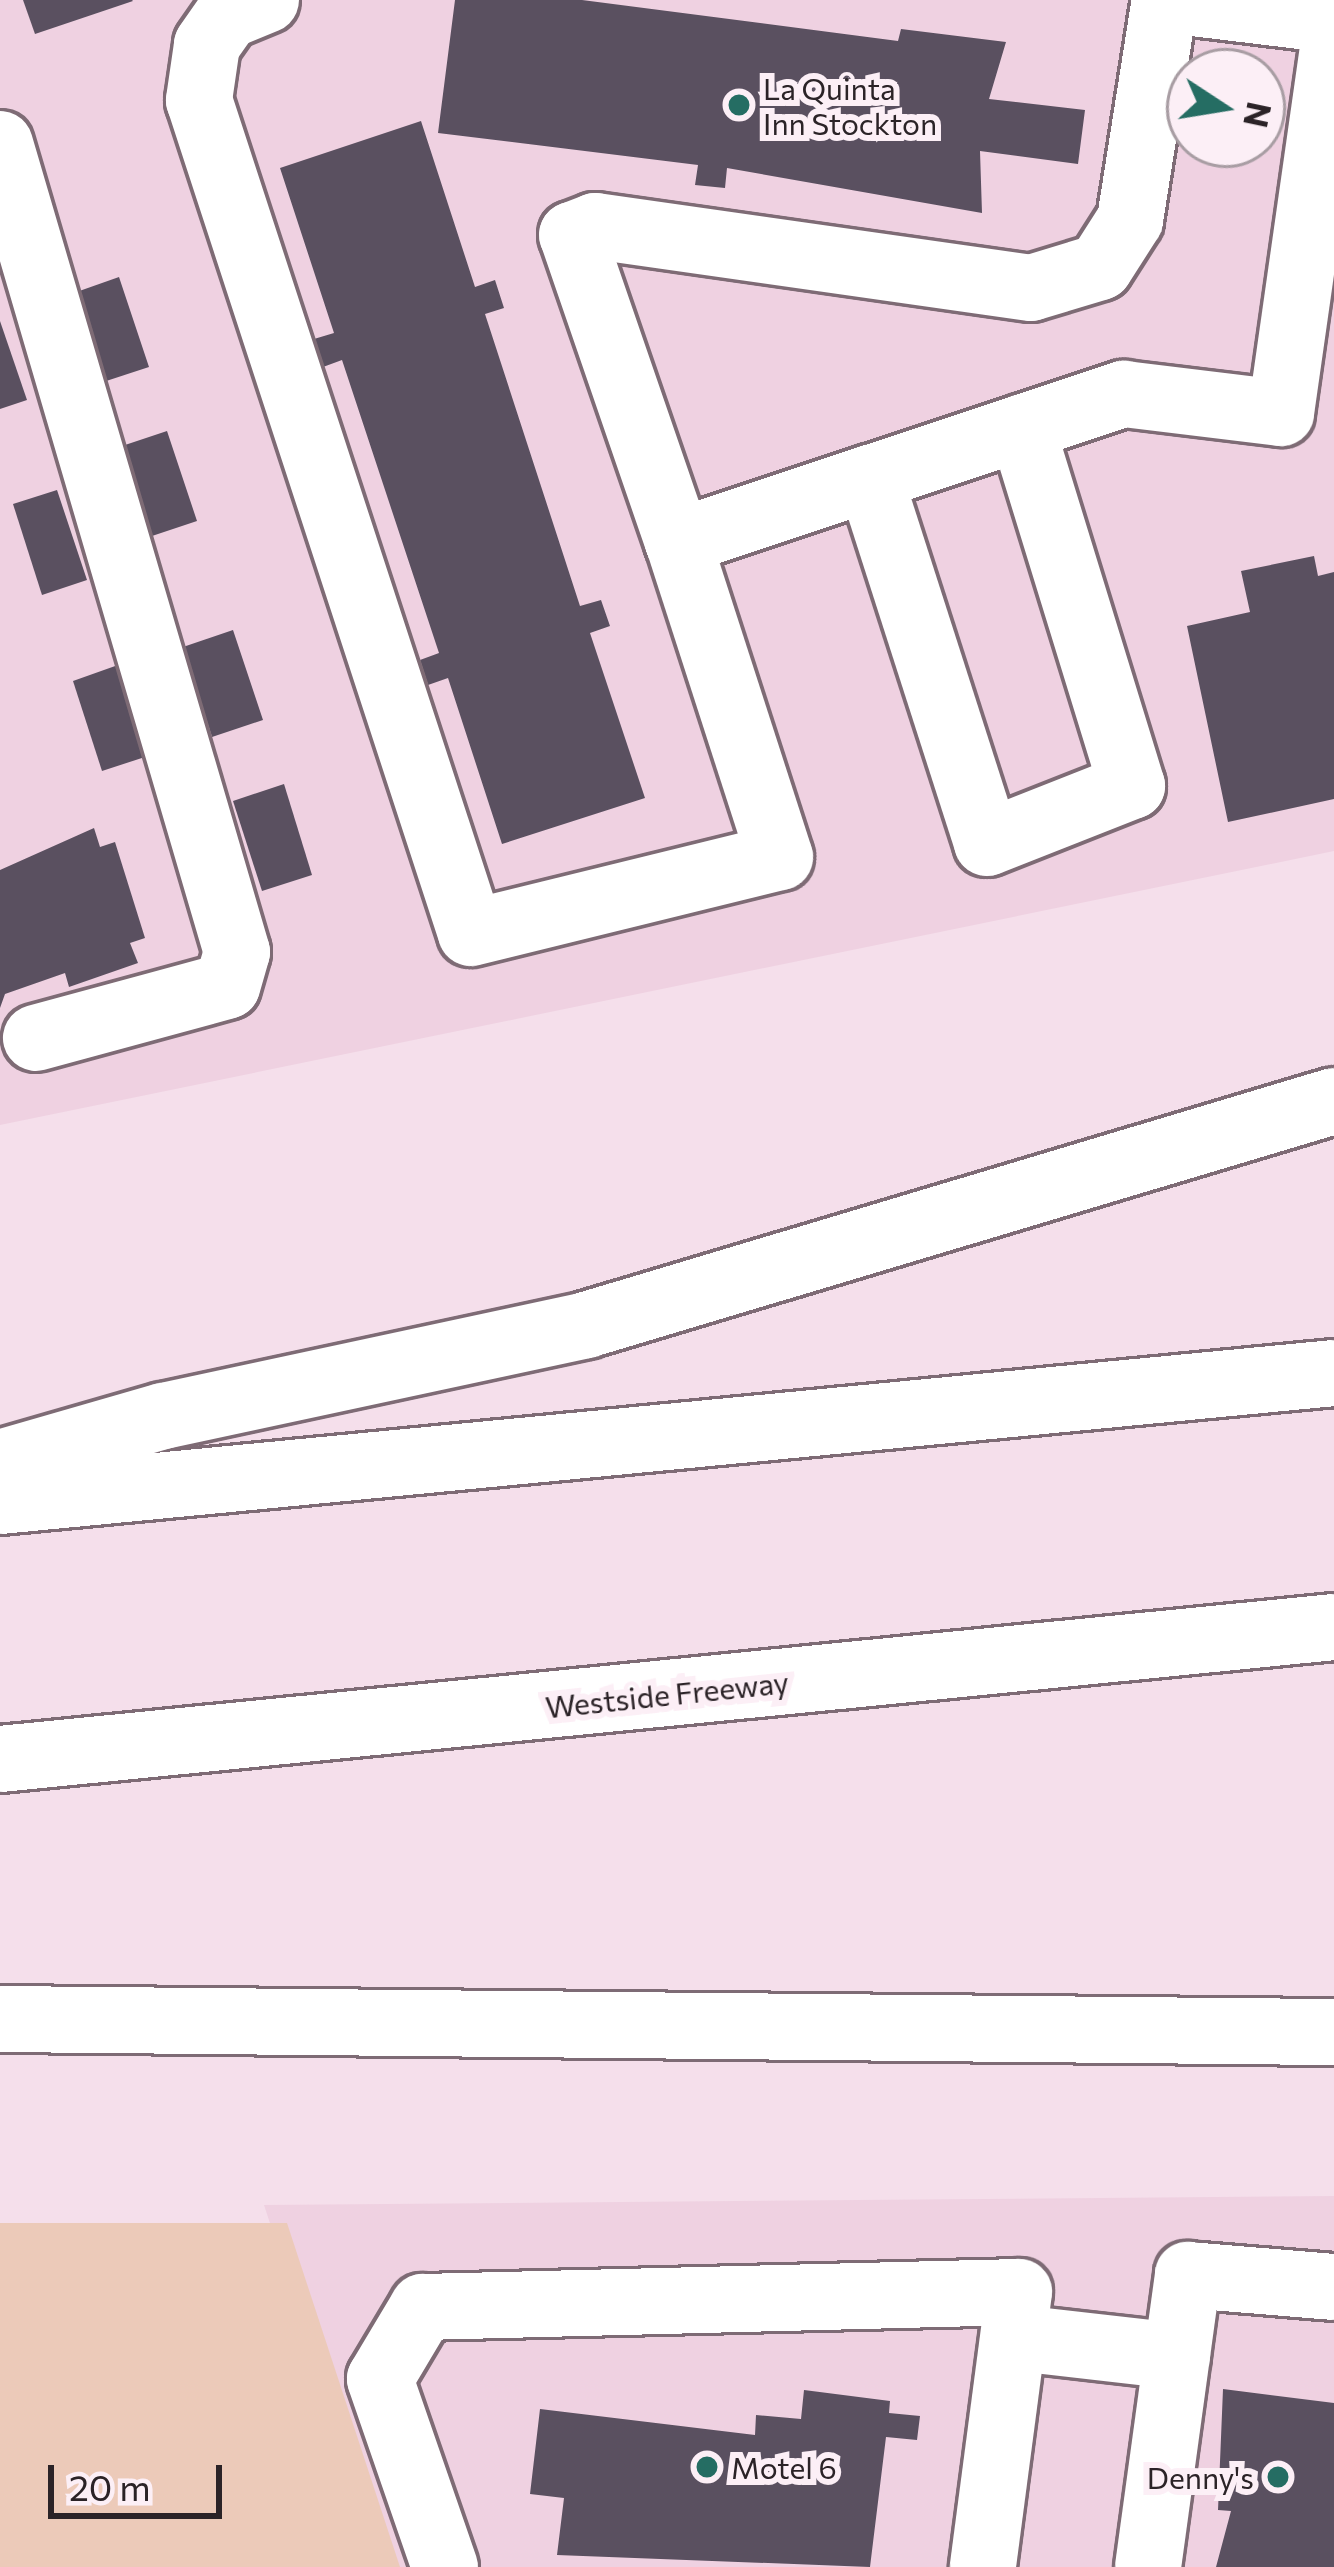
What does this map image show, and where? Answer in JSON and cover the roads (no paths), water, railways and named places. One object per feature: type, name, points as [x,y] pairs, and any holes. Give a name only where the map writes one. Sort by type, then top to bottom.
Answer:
[{"type":"main road","points":[[266,0],[227,16],[208,45],[199,100],[471,933],[780,857],[572,235],[595,226],[1031,288],[1100,267],[1130,220],[1166,0],[1334,20]]},
{"type":"main road","points":[[678,542],[1124,394],[1308,417],[1334,39]]},
{"type":"main road","points":[[0,144],[238,952],[227,986],[36,1038]]},
{"type":"main road","points":[[870,478],[987,843],[1132,785],[1022,428]]},
{"type":"main road","points":[[0,1463],[163,1416],[586,1324],[1334,1101]]},
{"type":"main road","points":[[0,1501],[201,1488],[1334,1373]]},
{"type":"main road","name":"Westside Freeway","points":[[0,1759],[1334,1627]]},
{"type":"main road","points":[[0,2019],[359,2028],[1334,2032]]},
{"type":"main road","points":[[1148,2567],[1189,2275],[1334,2287]]},
{"type":"main road","points":[[445,2567],[380,2379],[423,2307],[1019,2292],[1018,2338],[983,2567]]},
{"type":"main road","points":[[1018,2338],[1177,2356]]},
{"type":"place","name":"La Quinta Inn Stockton","points":[[739,105]]},
{"type":"place","name":"Motel 6","points":[[707,2467]]},
{"type":"place","name":"Denny's","points":[[1278,2477]]}]
